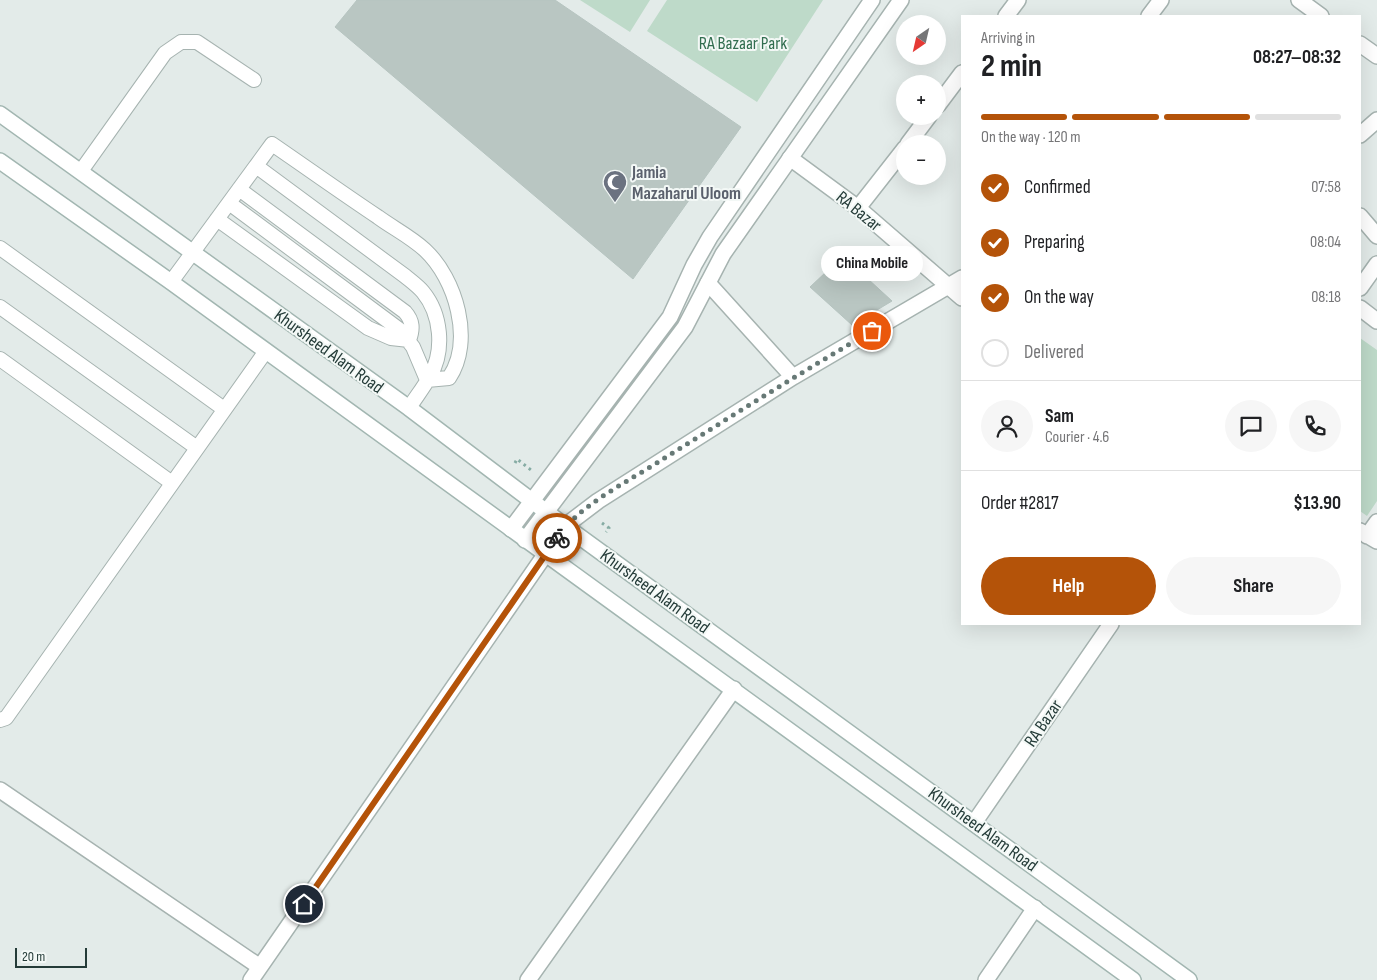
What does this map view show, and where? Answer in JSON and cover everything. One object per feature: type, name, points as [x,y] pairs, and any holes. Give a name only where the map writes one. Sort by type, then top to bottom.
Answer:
[{"type":"street","points":[[511,529],[670,317],[710,237],[872,0]]},
{"type":"street","points":[[525,540],[685,327],[723,254],[901,0]]},
{"type":"street","points":[[1007,15],[1018,0]]},
{"type":"street","points":[[1150,15],[1161,0]]},
{"type":"street","points":[[1361,45],[1377,56]]},
{"type":"street","points":[[946,94],[961,74]]},
{"type":"street","name":"Khursheed Alam Road","points":[[0,114],[409,408],[565,526],[1189,980]]},
{"type":"street","points":[[1361,134],[1377,120]]},
{"type":"street","name":"RA Bazar","points":[[790,158],[858,208],[961,297]]},
{"type":"street","points":[[858,208],[896,159]]},
{"type":"street","name":"Khursheed Alam Road","points":[[0,161],[171,282],[1133,980]]},
{"type":"street","points":[[1361,217],[1377,236]]},
{"type":"street","points":[[1361,287],[1377,264]]},
{"type":"street","points":[[250,980],[565,526],[598,501],[793,377],[961,279]]},
{"type":"street","points":[[708,283],[793,377]]},
{"type":"street","points":[[1361,309],[1377,321]]},
{"type":"street","points":[[1368,536],[1377,522]]},
{"type":"street","name":"RA Bazar","points":[[974,823],[1110,625]]},
{"type":"street","points":[[528,980],[734,689]]},
{"type":"street","points":[[0,790],[260,967]]},
{"type":"street","points":[[986,980],[1035,908]]},
{"type":"lane","points":[[81,171],[165,53],[181,42],[197,42],[254,80]]},
{"type":"lane","points":[[171,282],[272,144],[424,250],[443,275],[453,297],[460,323],[461,338],[457,365],[449,378],[427,380]]},
{"type":"lane","points":[[256,166],[361,242],[422,291],[435,313],[439,333],[436,363],[409,408]]},
{"type":"lane","points":[[239,189],[404,312],[412,323],[412,333],[409,340]]},
{"type":"lane","points":[[229,203],[380,313],[400,330],[409,340],[427,380]]},
{"type":"lane","points":[[217,219],[368,328],[391,338],[409,340]]},
{"type":"lane","points":[[0,248],[224,409]]},
{"type":"lane","points":[[0,307],[197,448]]},
{"type":"lane","points":[[0,720],[6,718],[266,351]]},
{"type":"lane","points":[[0,359],[172,482]]},
{"type":"green space","points":[[580,0],[650,0],[630,32]]},
{"type":"green space","name":"RA Bazaar Park","points":[[667,0],[823,0],[757,102],[647,31]]},
{"type":"green space","points":[[1361,339],[1377,350],[1377,501],[1367,516],[1361,512]]},
{"type":"building","name":"Jamia Mazaharul Uloom","points":[[357,0],[555,0],[741,127],[633,279],[335,27]]},
{"type":"building","points":[[843,256],[892,301],[852,325],[810,287]]},
{"type":"way so far","points":[[557,538],[565,526],[598,501],[793,377],[872,331]]},
{"type":"place","name":"Jamia Mazaharul Uloom","points":[[615,203]]},
{"type":"place","name":"China Mobile","points":[[872,331]]},
{"type":"route","points":[[304,904],[557,538]]}]
